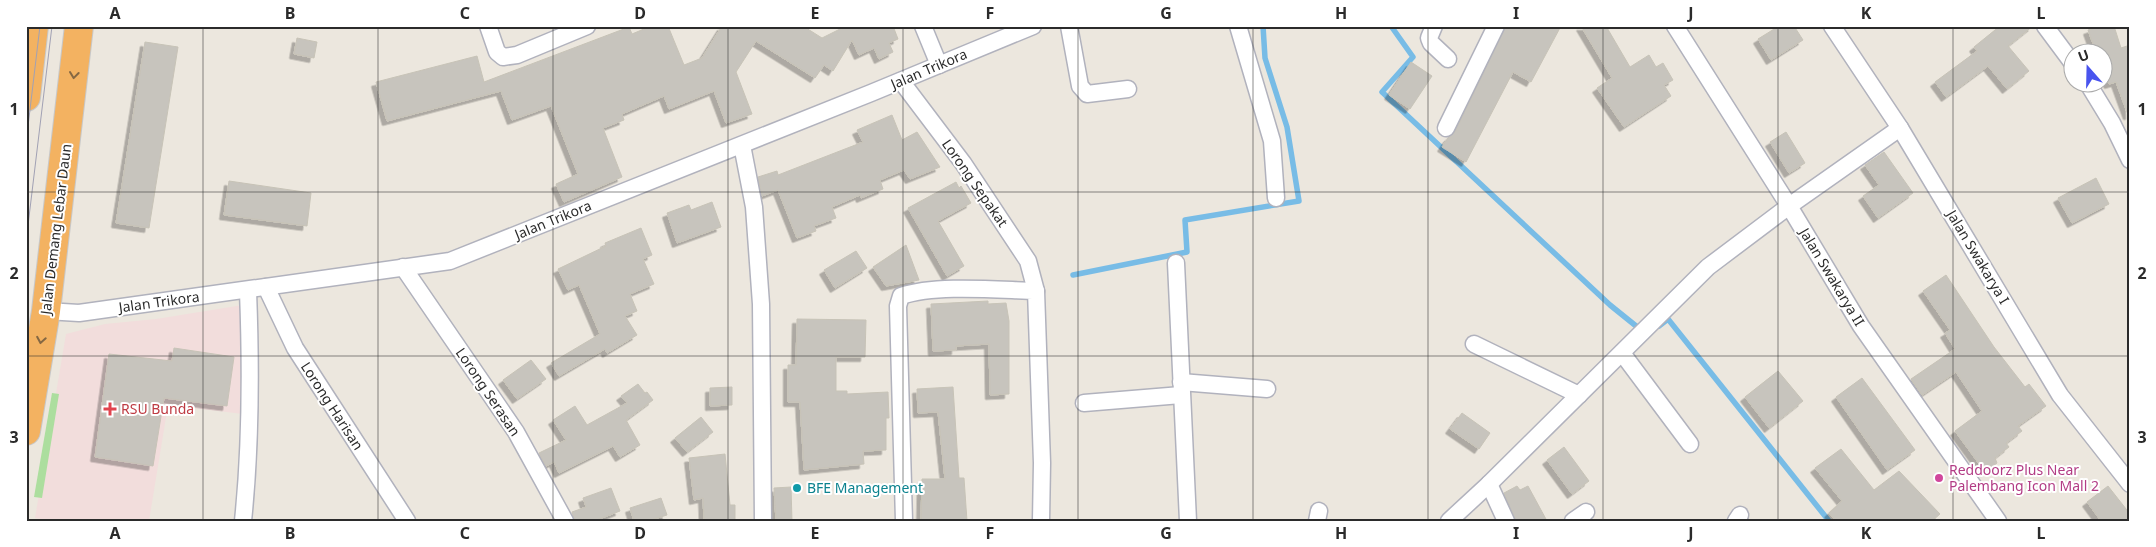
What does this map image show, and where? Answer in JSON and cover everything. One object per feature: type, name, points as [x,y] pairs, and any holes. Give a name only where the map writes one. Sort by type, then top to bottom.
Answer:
[{"type":"highway","points":[[26,97],[34,26]]},
{"type":"highway","name":"Jalan Demang Lebar Daun","points":[[26,431],[46,311],[79,26]]},
{"type":"street","points":[[488,26],[497,52],[503,58],[517,55],[587,26]]},
{"type":"street","points":[[923,26],[939,65]]},
{"type":"street","name":"Jalan Trikora","points":[[46,311],[79,313],[450,261],[901,81],[1033,26]]},
{"type":"street","points":[[1068,26],[1080,86],[1083,91],[1087,94],[1128,89]]},
{"type":"street","points":[[1238,26],[1272,141],[1276,198]]},
{"type":"street","points":[[1434,26],[1429,38],[1431,43],[1448,59]]},
{"type":"street","points":[[1446,128],[1496,26]]},
{"type":"street","name":"Jalan Swakarya II","points":[[1676,26],[1789,206],[1861,326],[1998,521]]},
{"type":"street","name":"Jalan Swakarya I","points":[[1832,26],[1900,128],[2060,395],[2130,484]]},
{"type":"street","points":[[2045,26],[2064,51]]},
{"type":"street","name":"Lorong Sepakat","points":[[901,81],[963,163],[1028,261],[1036,291],[1042,463],[1041,521]]},
{"type":"street","points":[[2093,92],[2112,123],[2130,160]]},
{"type":"street","points":[[1449,521],[1708,268],[1789,206],[1900,128]]},
{"type":"street","points":[[742,145],[754,207],[762,304],[763,521]]},
{"type":"street","points":[[1176,264],[1188,521]]},
{"type":"street","name":"Lorong Serasan","points":[[403,268],[516,432],[565,521]]},
{"type":"street","name":"Lorong Harisan","points":[[266,287],[295,348],[407,521]]},
{"type":"street","points":[[904,521],[898,306],[901,296],[911,292],[965,289],[1036,291]]},
{"type":"street","points":[[243,521],[248,472],[250,385],[248,290]]},
{"type":"street","points":[[1474,344],[1579,395]]},
{"type":"street","points":[[1622,353],[1690,444]]},
{"type":"street","points":[[1084,403],[1181,389],[1267,389]]},
{"type":"street","points":[[1489,484],[1506,521]]},
{"type":"shaded area","name":"RSU Bunda","points":[[243,305],[243,414],[168,405],[149,521],[54,521],[35,518],[66,334],[105,324],[156,319]]},
{"type":"green space","points":[[52,393],[59,394],[42,498],[34,497]]},
{"type":"building","points":[[651,26],[668,26],[684,65],[702,58],[722,26],[803,26],[822,38],[846,26],[893,26],[898,39],[889,43],[893,52],[879,59],[874,48],[859,55],[852,40],[833,71],[824,65],[815,78],[756,41],[736,72],[752,114],[726,123],[714,91],[669,109],[664,96],[622,114],[624,120],[603,128],[622,177],[564,202],[556,184],[578,174],[551,106],[512,120],[501,91],[387,121],[376,82],[477,56],[484,82],[629,27],[632,34]]},
{"type":"building","points":[[1506,26],[1561,26],[1531,82],[1513,72],[1466,162],[1442,147],[1455,132]]},
{"type":"building","points":[[1581,26],[1606,26],[1630,67],[1649,55],[1656,67],[1663,63],[1673,80],[1664,85],[1671,96],[1624,127],[1597,88],[1612,78]]},
{"type":"building","points":[[1779,26],[1794,26],[1803,40],[1771,60],[1758,39]]},
{"type":"building","points":[[2000,26],[2033,26],[2008,46],[2029,71],[2007,89],[1988,66],[1946,97],[1935,82],[1977,51],[1974,47]]},
{"type":"building","points":[[2099,26],[2114,26],[2121,48],[2130,45],[2130,115],[2128,115],[2116,82],[2114,83],[2114,42],[2092,42],[2088,30]]},
{"type":"building","points":[[297,38],[317,42],[314,58],[294,54]]},
{"type":"building","points":[[145,42],[178,47],[149,228],[116,223]]},
{"type":"building","points":[[1411,62],[1432,76],[1410,109],[1389,95]]},
{"type":"building","points":[[892,115],[902,140],[917,132],[940,167],[910,179],[904,170],[880,180],[883,189],[861,198],[860,195],[832,207],[836,218],[814,226],[816,231],[797,238],[778,190],[762,196],[758,177],[777,171],[778,175],[863,142],[857,130]]},
{"type":"building","points":[[1786,132],[1805,163],[1789,173],[1770,142]]},
{"type":"building","points":[[1884,152],[1913,193],[1878,218],[1863,196],[1879,185],[1865,165]]},
{"type":"building","points":[[2096,178],[2109,204],[2072,223],[2058,198]]},
{"type":"building","points":[[229,181],[311,193],[307,226],[224,215]]},
{"type":"building","points":[[956,182],[959,188],[961,186],[971,203],[938,221],[964,266],[947,276],[908,208]]},
{"type":"building","points":[[712,202],[721,227],[677,243],[667,213],[689,205],[691,210]]},
{"type":"building","points":[[641,228],[652,255],[643,259],[654,284],[630,294],[637,311],[625,316],[637,335],[607,353],[605,349],[559,376],[551,363],[600,334],[579,285],[568,290],[558,269],[606,246],[605,243]]},
{"type":"building","points":[[906,245],[919,280],[886,286],[873,267]]},
{"type":"building","points":[[856,251],[867,268],[835,288],[824,270]]},
{"type":"building","points":[[1946,275],[1994,347],[2025,387],[2029,384],[2046,406],[2018,426],[2022,431],[2006,443],[2009,447],[1995,458],[1997,463],[1985,472],[1955,431],[1982,411],[1956,372],[1922,395],[1911,379],[1955,349],[1945,333],[1950,330],[1923,291]]},
{"type":"building","points":[[988,301],[988,304],[1006,303],[1009,321],[1009,394],[990,395],[989,344],[956,346],[956,350],[933,351],[931,304]]},
{"type":"building","points":[[797,319],[866,320],[865,357],[836,357],[836,391],[847,391],[847,394],[888,392],[889,418],[886,418],[886,450],[863,451],[864,464],[804,470],[800,402],[788,402],[788,365],[796,365]]},
{"type":"building","points":[[174,348],[234,357],[227,406],[164,398],[153,466],[95,457],[109,354],[172,361]]},
{"type":"building","points":[[531,360],[546,379],[517,399],[503,380]]},
{"type":"building","points":[[1778,371],[1803,401],[1769,428],[1745,397]]},
{"type":"building","points":[[1862,378],[1915,450],[1887,470],[1836,397]]},
{"type":"building","points":[[638,384],[653,400],[626,420],[640,445],[620,457],[613,446],[559,473],[554,462],[546,466],[539,453],[566,440],[553,420],[575,406],[587,425],[627,403],[621,396]]},
{"type":"building","points":[[732,387],[732,405],[710,406],[710,388]]},
{"type":"building","points":[[953,387],[959,478],[964,478],[967,521],[921,521],[922,479],[945,479],[938,412],[918,413],[917,389]]},
{"type":"building","points":[[1462,413],[1490,433],[1479,449],[1450,429]]},
{"type":"building","points":[[701,417],[713,432],[687,452],[675,438]]},
{"type":"building","points":[[1564,447],[1589,481],[1572,494],[1547,460]]},
{"type":"building","points":[[1841,449],[1874,490],[1899,471],[1940,514],[1932,521],[1836,521],[1829,513],[1842,501],[1815,468]]},
{"type":"building","points":[[725,454],[730,505],[735,505],[735,521],[704,521],[703,498],[694,500],[689,458]]},
{"type":"building","points":[[1517,486],[1520,490],[1528,486],[1547,521],[1516,521],[1504,493]]},
{"type":"building","points":[[2108,486],[2130,514],[2130,521],[2101,521],[2087,502]]},
{"type":"building","points":[[791,487],[792,521],[776,521],[774,488]]},
{"type":"building","points":[[611,488],[620,511],[594,521],[575,521],[572,512],[586,507],[583,498]]},
{"type":"building","points":[[661,498],[667,515],[648,521],[634,521],[630,508]]},
{"type":"waterway","points":[[1073,275],[1187,252],[1185,220],[1299,201],[1287,127],[1265,58],[1263,26]]},
{"type":"waterway","points":[[1391,26],[1413,57],[1382,92],[1610,305],[1641,330]]},
{"type":"waterway","points":[[1659,326],[1668,319],[1829,521]]},
{"type":"tram line","points":[[26,143],[40,26]]},
{"type":"tram line","points":[[26,242],[52,26]]},
{"type":"place","name":"RSU Bunda","points":[[110,409]]},
{"type":"place","name":"Reddoorz Plus Near Palembang Icon Mall 2","points":[[1939,478]]},
{"type":"place","name":"BFE Management","points":[[797,488]]}]
